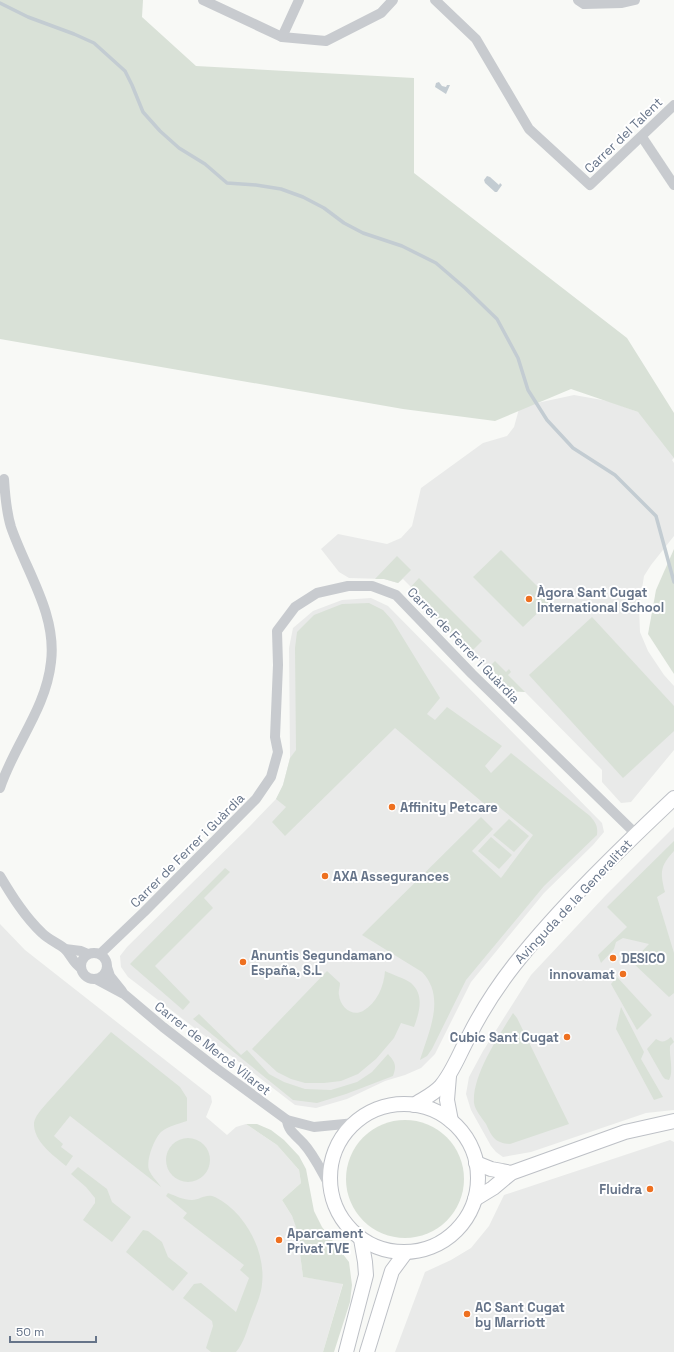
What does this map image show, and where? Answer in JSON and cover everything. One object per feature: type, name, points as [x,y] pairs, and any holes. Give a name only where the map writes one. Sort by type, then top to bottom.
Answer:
[{"type":"street","points":[[203,0],[282,37],[326,41],[381,13],[393,0]]},
{"type":"street","points":[[282,37],[299,0]]},
{"type":"street","name":"Carrer del Talent","points":[[435,0],[476,39],[529,129],[590,185],[674,105]]},
{"type":"street","points":[[578,0],[584,4],[622,3],[635,0]]},
{"type":"street","points":[[642,137],[674,185]]},
{"type":"street","points":[[0,787],[8,765],[30,727],[42,698],[51,662],[52,641],[48,621],[38,591],[8,515],[4,479]]},
{"type":"street","name":"Carrer de Ferrer i Guàrdia","points":[[100,954],[144,912],[256,799],[271,777],[278,752],[275,737],[278,665],[277,631],[295,607],[317,593],[332,589],[348,586],[372,586],[396,594],[487,689],[636,834]]},
{"type":"street","name":"Avinguda de la Generalitat","points":[[414,1105],[432,1094],[449,1075],[482,1011],[514,964],[568,903],[674,798]]},
{"type":"street","points":[[0,876],[30,921],[43,934],[65,949],[75,964],[81,968]]},
{"type":"street","points":[[65,949],[81,951],[88,954],[100,954],[106,960],[107,968],[104,975],[96,979],[92,979],[84,975],[81,968],[82,960],[88,954]]},
{"type":"street","name":"Carrer de Mercè Vilaret","points":[[107,968],[110,976],[124,994],[163,1027],[287,1120],[314,1127],[355,1123]]},
{"type":"street","name":"Carrer de Mercè Vilaret","points":[[96,979],[124,994]]},
{"type":"street","name":"Avinguda de la Generalitat","points":[[449,1075],[447,1100],[451,1121]]},
{"type":"street","points":[[396,1105],[414,1105],[430,1109],[451,1121],[467,1140],[476,1163],[478,1184],[475,1198],[465,1219],[450,1236],[430,1248],[417,1251],[406,1252],[382,1249],[361,1239],[341,1218],[335,1207],[331,1188],[330,1172],[333,1156],[340,1142],[355,1123],[370,1113],[378,1109],[396,1105]]},
{"type":"street","name":"Carrer de Mercè Vilaret","points":[[287,1120],[288,1127],[312,1155],[331,1188]]},
{"type":"street","points":[[475,1198],[494,1188],[511,1173],[625,1132],[674,1121]]},
{"type":"street","points":[[476,1163],[491,1170],[502,1170],[511,1173]]},
{"type":"street","points":[[346,1352],[366,1275],[361,1239]]},
{"type":"street","points":[[367,1352],[392,1271],[406,1252]]},
{"type":"shaded area","points":[[0,0],[143,0],[142,17],[196,66],[414,78],[414,173],[627,338],[674,413],[674,458],[638,412],[571,389],[495,421],[403,409],[0,339]]},
{"type":"shaded area","points":[[439,82],[442,86],[446,87],[447,85],[450,85],[446,94],[435,87],[436,83]]},
{"type":"shaded area","points":[[487,176],[499,185],[500,183],[502,185],[497,192],[485,183],[484,180]]},
{"type":"shaded area","name":"Àgora Sant Cugat International School","points":[[574,395],[608,401],[638,412],[674,434],[674,458],[672,460],[674,463],[674,536],[644,576],[639,608],[640,632],[648,651],[664,675],[674,686],[674,750],[631,802],[621,803],[602,782],[602,770],[525,692],[509,691],[408,590],[411,587],[403,579],[398,583],[384,579],[349,578],[339,572],[321,549],[338,534],[387,544],[401,538],[412,526],[421,488],[483,443],[507,436],[514,427],[519,409],[537,403]]},
{"type":"shaded area","points":[[674,549],[674,674],[648,634],[656,590]]},
{"type":"shaded area","points":[[501,550],[551,600],[523,627],[473,577]]},
{"type":"shaded area","points":[[397,556],[411,570],[398,583],[384,579],[375,579]]},
{"type":"shaded area","points":[[419,578],[482,641],[470,653],[408,590]]},
{"type":"shaded area","points":[[371,598],[388,606],[602,823],[604,832],[593,845],[544,893],[471,982],[435,1054],[421,1068],[385,1081],[347,1099],[316,1108],[295,1105],[128,977],[121,967],[120,956],[127,947],[276,799],[283,785],[290,758],[289,648],[293,628],[313,611],[342,600]]},
{"type":"shaded area","points":[[369,603],[383,610],[392,620],[440,698],[427,714],[435,720],[447,707],[502,746],[485,766],[491,773],[511,753],[590,816],[597,827],[597,835],[544,886],[466,980],[432,1049],[427,1056],[420,1060],[431,1026],[433,1014],[433,992],[429,982],[422,972],[362,935],[481,817],[493,829],[472,851],[501,878],[533,835],[493,802],[488,807],[395,728],[285,836],[272,822],[286,807],[276,799],[283,785],[290,758],[296,750],[295,648],[297,632],[314,615],[342,604]]},
{"type":"shaded area","points":[[592,617],[674,706],[674,731],[623,778],[529,675]]},
{"type":"shaded area","points":[[495,661],[506,672],[509,669],[511,672],[508,675],[525,692],[509,691],[487,669]]},
{"type":"shaded area","points":[[509,819],[529,836],[514,852],[493,835]]},
{"type":"shaded area","points":[[674,827],[674,1110],[646,1113],[531,1152],[503,1157],[491,1146],[471,1110],[466,1094],[469,1077],[483,1051],[531,975],[606,895]]},
{"type":"shaded area","points":[[491,837],[512,855],[499,869],[478,851]]},
{"type":"shaded area","points":[[674,841],[674,851],[666,861],[662,870],[662,879],[665,892],[657,897],[674,953],[674,993],[669,997],[632,962],[649,944],[623,938],[616,942],[614,949],[601,963],[598,955],[627,927],[607,907]]},
{"type":"shaded area","points":[[225,868],[230,872],[204,898],[213,908],[155,966],[190,1002],[183,1010],[130,964]]},
{"type":"shaded area","points":[[0,924],[25,950],[211,1096],[212,1102],[206,1117],[227,1135],[236,1127],[246,1124],[277,1145],[299,1170],[301,1183],[282,1200],[292,1216],[297,1228],[303,1277],[343,1283],[323,1352],[0,1352]]},
{"type":"shaded area","points":[[327,971],[340,983],[340,999],[344,1007],[355,1013],[359,1013],[368,1008],[376,999],[383,982],[385,971],[402,978],[411,983],[418,993],[420,1004],[418,1016],[414,1027],[401,1023],[394,1038],[376,1059],[358,1074],[341,1081],[305,1083],[291,1079],[277,1072],[252,1049]]},
{"type":"shaded area","points":[[617,977],[652,1015],[637,1030],[611,984]]},
{"type":"shaded area","points":[[621,1007],[644,1052],[641,1059],[663,1097],[654,1100],[616,1029]]},
{"type":"shaded area","points":[[513,1013],[517,1018],[569,1124],[510,1144],[497,1141],[477,1111],[474,1103],[477,1080],[482,1068],[494,1044]]},
{"type":"shaded area","points":[[199,1014],[241,1055],[247,1050],[269,1074],[284,1082],[305,1089],[331,1090],[357,1082],[372,1072],[388,1054],[395,1064],[393,1076],[346,1094],[317,1103],[293,1100],[193,1019]]},
{"type":"shaded area","points":[[111,1032],[180,1087],[187,1098],[187,1121],[161,1132],[151,1150],[148,1166],[149,1170],[161,1187],[70,1116],[54,1136],[63,1144],[61,1147],[73,1156],[66,1166],[45,1148],[35,1130],[34,1123],[40,1111]]},
{"type":"shaded area","points":[[671,1037],[674,1042],[670,1046],[671,1072],[669,1080],[663,1077],[647,1049],[656,1039],[664,1041]]},
{"type":"shaded area","points":[[405,1120],[416,1121],[427,1125],[438,1130],[447,1137],[454,1146],[459,1157],[463,1168],[463,1190],[459,1201],[454,1212],[447,1221],[438,1228],[427,1233],[416,1237],[405,1238],[394,1237],[383,1233],[372,1228],[363,1221],[356,1212],[351,1201],[347,1190],[346,1179],[347,1168],[351,1157],[356,1146],[363,1137],[372,1130],[383,1125],[394,1121]]},
{"type":"shaded area","points":[[246,1124],[257,1124],[271,1130],[284,1140],[299,1156],[306,1169],[314,1211],[322,1227],[349,1262],[352,1285],[350,1302],[334,1352],[323,1352],[343,1284],[303,1277],[297,1230],[292,1216],[282,1200],[301,1183],[299,1170],[277,1145]]},
{"type":"shaded area","points":[[184,1138],[192,1138],[204,1144],[210,1156],[210,1164],[204,1176],[192,1182],[184,1182],[172,1176],[166,1164],[166,1156],[172,1144]]},
{"type":"shaded area","points":[[670,1140],[674,1142],[674,1352],[395,1352],[425,1272],[451,1260],[471,1248],[489,1226],[504,1195]]},
{"type":"shaded area","points":[[78,1167],[107,1189],[112,1202],[131,1217],[112,1242],[83,1220],[95,1203],[95,1198],[86,1187],[71,1174]]},
{"type":"shaded area","points":[[168,1193],[189,1200],[195,1200],[206,1196],[215,1197],[236,1212],[244,1222],[257,1246],[261,1259],[262,1284],[258,1302],[245,1336],[236,1352],[211,1352],[206,1348],[213,1326],[212,1321],[183,1298],[194,1284],[201,1283],[236,1312],[249,1278],[240,1270],[244,1265],[183,1218],[187,1213],[166,1196]]},
{"type":"shaded area","points":[[143,1230],[148,1231],[162,1242],[168,1257],[188,1273],[173,1291],[126,1252]]},
{"type":"waterway","points":[[0,3],[28,17],[94,43],[125,71],[143,112],[160,131],[179,148],[205,164],[227,183],[256,185],[281,189],[303,197],[324,208],[344,223],[363,233],[402,246],[436,263],[497,319],[518,358],[528,390],[547,420],[573,448],[615,475],[656,516],[674,582]]},
{"type":"place","name":"Àgora Sant Cugat International School","points":[[529,599]]},
{"type":"place","name":"Affinity Petcare","points":[[392,807]]},
{"type":"place","name":"AXA Assegurances","points":[[325,876]]},
{"type":"place","name":"DESICO","points":[[613,958]]},
{"type":"place","name":"Anuntis Segundamano España, S.L","points":[[243,962]]},
{"type":"place","name":"innovamat","points":[[623,974]]},
{"type":"place","name":"Cubic Sant Cugat","points":[[567,1037]]},
{"type":"place","name":"Fluidra","points":[[650,1189]]},
{"type":"place","name":"Aparcament Privat TVE","points":[[279,1240]]},
{"type":"place","name":"AC Sant Cugat by Marriott","points":[[467,1314]]}]
